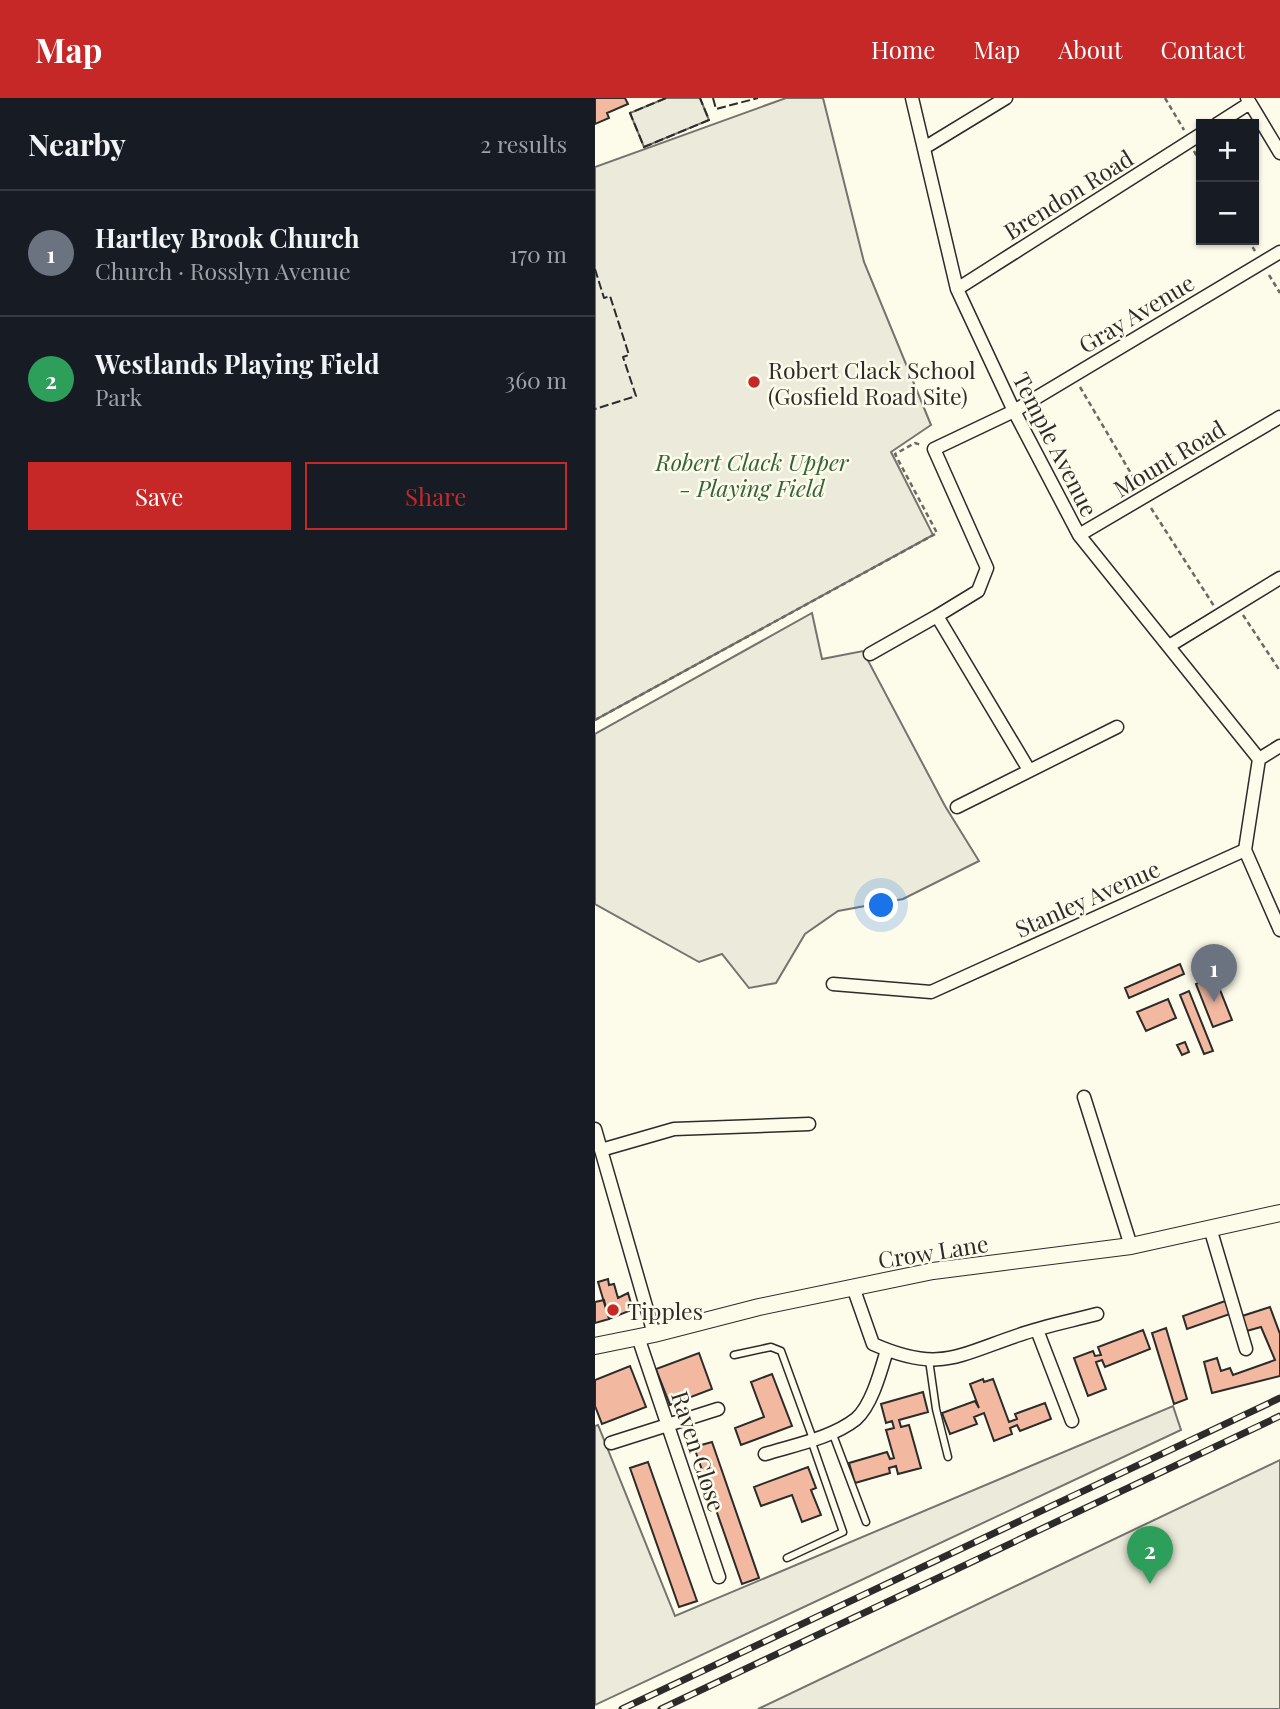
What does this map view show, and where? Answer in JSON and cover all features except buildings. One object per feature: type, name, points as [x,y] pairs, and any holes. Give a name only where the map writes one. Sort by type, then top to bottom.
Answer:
[{"type":"street","name":"Temple Avenue","points":[[912,98],[957,289],[1014,411],[1079,536],[1259,759]]},
{"type":"street","points":[[924,148],[1006,98]]},
{"type":"street","points":[[1224,119],[1249,100],[1280,153]]},
{"type":"street","name":"Brendon Road","points":[[957,289],[1196,137]]},
{"type":"street","name":"Gray Avenue","points":[[934,449],[1014,411],[1280,252]]},
{"type":"street","name":"Mount Road","points":[[1079,536],[1280,417]]},
{"type":"street","points":[[870,654],[978,591],[987,568],[934,449]]},
{"type":"street","points":[[1169,646],[1280,578]]},
{"type":"street","points":[[937,616],[1029,770]]},
{"type":"street","points":[[957,807],[1117,726]]},
{"type":"street","points":[[1280,746],[1259,759],[1245,850],[1280,930]]},
{"type":"street","name":"Stanley Avenue","points":[[833,984],[931,992],[1245,850]]},
{"type":"street","points":[[1084,1097],[1131,1246]]},
{"type":"street","points":[[601,1150],[674,1129],[809,1124]]},
{"type":"street","name":"Raven Close","points":[[595,1129],[669,1426],[719,1577]]},
{"type":"street","name":"Crow Lane","points":[[595,1346],[759,1307],[933,1271],[1131,1246],[1280,1213]]},
{"type":"street","points":[[1210,1228],[1246,1349]]},
{"type":"street","points":[[853,1287],[873,1344],[903,1357],[929,1360],[945,1360],[1097,1314]]},
{"type":"street","points":[[1037,1330],[1072,1421]]},
{"type":"street","points":[[765,1454],[832,1432],[857,1418],[874,1390],[887,1350]]},
{"type":"street","points":[[611,1443],[718,1409]]},
{"type":"lane","points":[[734,1355],[771,1346],[781,1351],[843,1532],[787,1558]]},
{"type":"lane","points":[[929,1360],[936,1409],[948,1457]]},
{"type":"lane","points":[[832,1432],[866,1522]]},
{"type":"path","points":[[1165,98],[1189,142]]},
{"type":"path","points":[[1262,263],[1280,293]]},
{"type":"path","points":[[1073,376],[1219,615]]},
{"type":"path","points":[[595,720],[937,533],[895,454],[915,443],[934,449]]},
{"type":"path","points":[[1236,605],[1280,671]]},
{"type":"green space","points":[[666,98],[700,98],[709,120],[644,147],[630,113]]},
{"type":"green space","name":"Robert Clack Upper - Playing Field","points":[[786,98],[823,98],[864,262],[931,425],[891,452],[933,535],[595,720],[595,167]]},
{"type":"green space","points":[[812,613],[822,659],[863,651],[945,806],[979,861],[903,899],[838,911],[805,934],[776,983],[749,988],[722,954],[699,962],[595,904],[595,734]]},
{"type":"green space","points":[[1173,1406],[1181,1430],[595,1705],[595,1426],[598,1425],[675,1616]]},
{"type":"green space","points":[[1280,1460],[1280,1709],[758,1709]]},
{"type":"railway","points":[[622,1709],[1280,1398]]},
{"type":"railway","points":[[661,1709],[1280,1416]]},
{"type":"fence","points":[[666,98],[630,113],[644,147],[709,120],[700,98]]},
{"type":"fence","points":[[713,98],[716,109],[758,98]]},
{"type":"fence","points":[[595,269],[604,298],[610,296],[629,355],[623,357],[636,396],[595,409]]},
{"type":"place","name":"Robert Clack School (Gosfield Road Site)","points":[[754,382]]},
{"type":"place","name":"Hartley Brook Church","points":[[1214,1002]]},
{"type":"place","name":"Tipples","points":[[613,1310]]},
{"type":"place","name":"Westlands Playing Field","points":[[1150,1584]]}]
